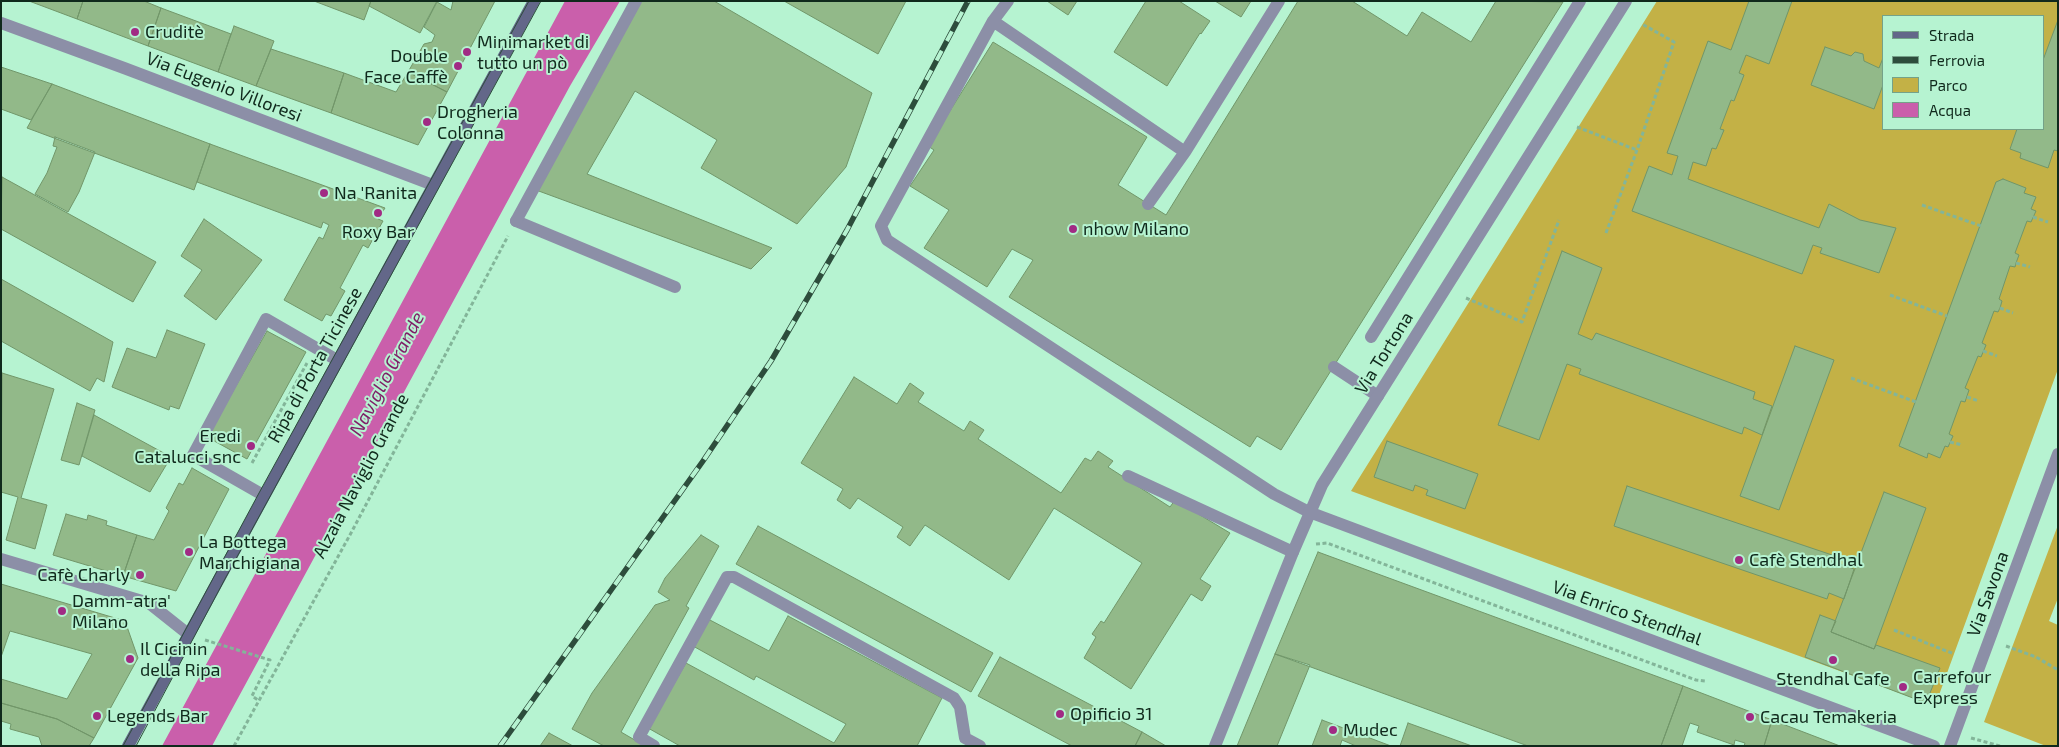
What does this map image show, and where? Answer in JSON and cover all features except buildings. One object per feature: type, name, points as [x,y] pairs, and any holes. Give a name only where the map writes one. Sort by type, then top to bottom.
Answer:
[{"type":"street","name":"Ripa di Porta Ticinese","points":[[128,746],[263,495],[534,1]]},
{"type":"street","points":[[636,1],[516,221],[675,287]]},
{"type":"street","points":[[1008,1],[993,21],[1185,152]]},
{"type":"street","points":[[1148,204],[1185,152],[1279,1]]},
{"type":"street","points":[[1372,336],[1580,1]]},
{"type":"street","name":"Via Tortona","points":[[1215,746],[1309,512],[1322,485],[1626,1]]},
{"type":"street","name":"Via Enrico Stendhal","points":[[993,21],[881,226],[888,240],[1274,494],[1309,512],[1934,746]]},
{"type":"street","name":"Via Eugenio Villoresi","points":[[1,23],[433,185]]},
{"type":"street","points":[[263,495],[193,455],[261,328],[266,319],[337,360]]},
{"type":"street","points":[[1334,367],[1378,396]]},
{"type":"street","name":"Via Savona","points":[[1950,746],[2058,454]]},
{"type":"street","points":[[1128,476],[1293,552]]},
{"type":"street","points":[[1,559],[148,603],[188,634]]},
{"type":"street","points":[[654,746],[639,737],[727,577],[734,576],[954,698],[960,707],[961,742],[980,746]]},
{"type":"path","points":[[1606,233],[1674,42],[1642,24]]},
{"type":"path","points":[[1577,128],[1637,150]]},
{"type":"path","points":[[1922,205],[1981,226]]},
{"type":"path","points":[[2033,217],[2048,222]]},
{"type":"path","points":[[1466,298],[1522,322],[1559,220]]},
{"type":"path","name":"Alzaia Naviglio Grande","points":[[234,746],[351,532],[516,221]]},
{"type":"path","points":[[2016,263],[2030,267]]},
{"type":"path","points":[[1890,295],[1947,316]]},
{"type":"path","points":[[2000,308],[2013,313]]},
{"type":"path","points":[[1983,351],[1997,356]]},
{"type":"path","points":[[252,463],[310,359]]},
{"type":"path","points":[[1851,378],[1916,402]]},
{"type":"path","points":[[1967,397],[1979,401]]},
{"type":"path","points":[[1950,442],[1962,445]]},
{"type":"path","points":[[1894,630],[1954,654]]},
{"type":"path","points":[[204,640],[270,660],[252,696],[258,700]]},
{"type":"path","points":[[2012,648],[2036,657],[2058,670]]},
{"type":"path","points":[[1982,740],[2000,746]]},
{"type":"green space","points":[[1657,1],[2058,1],[2058,369],[1935,706],[1351,491]]},
{"type":"green space","points":[[2058,525],[2058,598],[2049,621],[2058,625],[2058,746],[2046,746],[1984,722]]},
{"type":"water","name":"Naviglio Grande","points":[[565,1],[620,1],[570,86],[212,746],[162,746]]},
{"type":"tram line","points":[[123,746],[259,493],[529,1]]},
{"type":"tram line","points":[[136,746],[226,577],[541,1]]},
{"type":"railway","points":[[500,746],[703,461],[771,361],[847,230],[968,1]]},
{"type":"place","name":"Cruditè","points":[[135,32]]},
{"type":"place","name":"Minimarket di tutto un pò","points":[[467,52]]},
{"type":"place","name":"Double Face Caffè","points":[[458,66]]},
{"type":"place","name":"Drogheria Colonna","points":[[427,122]]},
{"type":"place","name":"Na 'Ranita","points":[[324,193]]},
{"type":"place","name":"Roxy Bar","points":[[378,213]]},
{"type":"place","name":"nhow Milano","points":[[1073,229]]},
{"type":"place","name":"Eredi Catalucci snc","points":[[251,446]]},
{"type":"place","name":"La Bottega Marchigiana","points":[[189,552]]},
{"type":"place","name":"Cafè Stendhal","points":[[1739,560]]},
{"type":"place","name":"Cafè Charly","points":[[140,575]]},
{"type":"place","name":"Damm-atra' Milano","points":[[62,611]]},
{"type":"place","name":"Il Cicinin della Ripa","points":[[130,659]]},
{"type":"place","name":"Stendhal Cafe","points":[[1833,660]]},
{"type":"place","name":"Carrefour Express","points":[[1903,687]]},
{"type":"place","name":"Opificio 31","points":[[1060,714]]},
{"type":"place","name":"Legends Bar","points":[[97,716]]},
{"type":"place","name":"Cacau Temakeria","points":[[1750,717]]},
{"type":"place","name":"Mudec","points":[[1333,730]]}]
